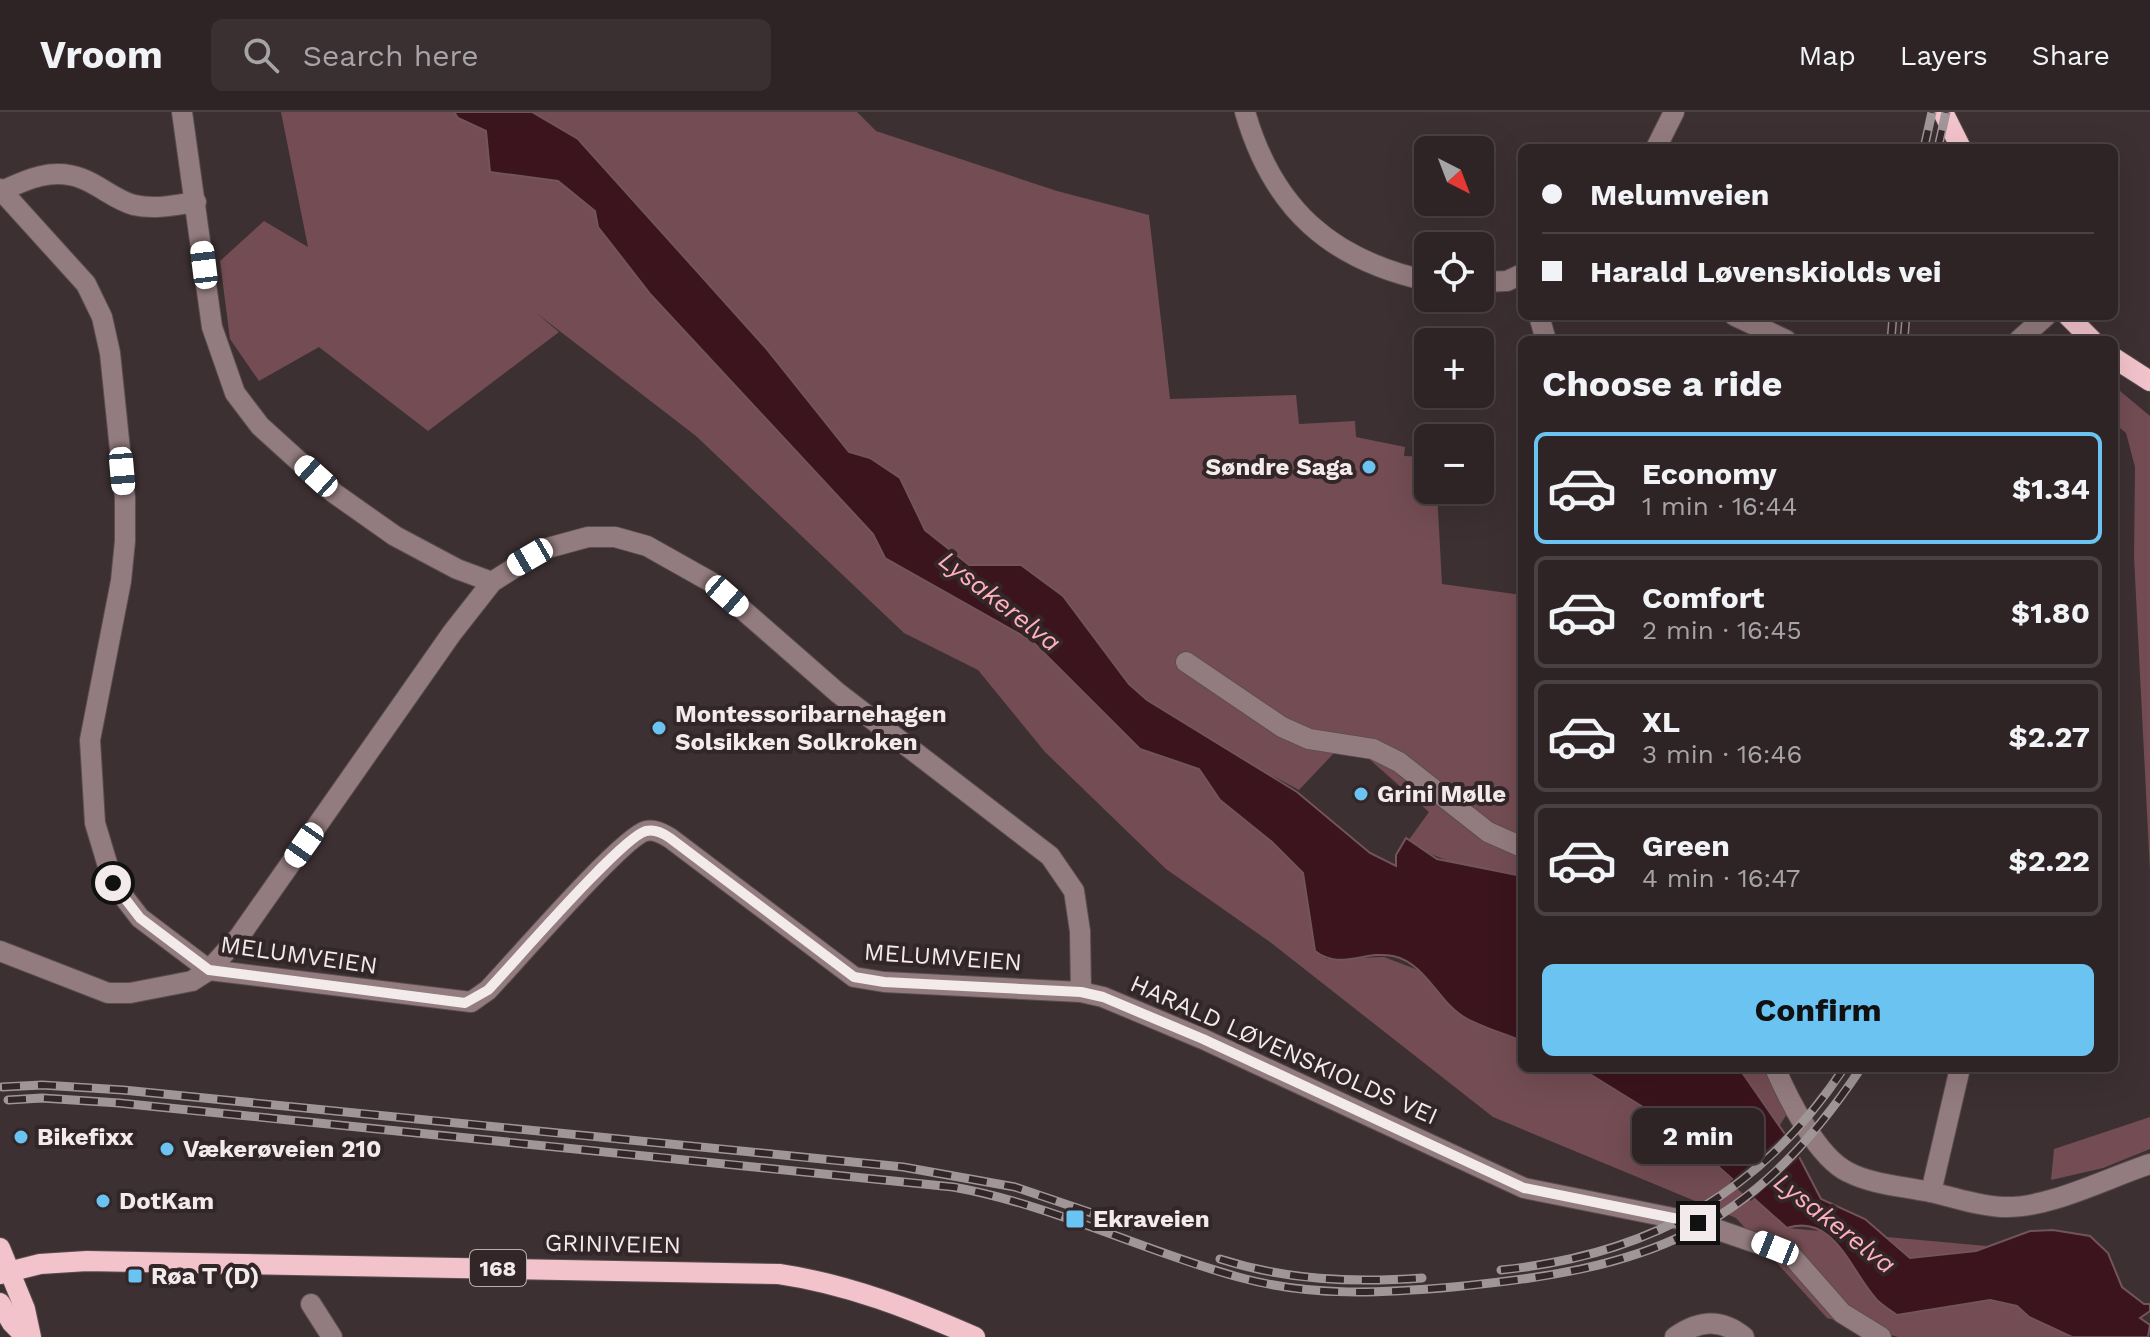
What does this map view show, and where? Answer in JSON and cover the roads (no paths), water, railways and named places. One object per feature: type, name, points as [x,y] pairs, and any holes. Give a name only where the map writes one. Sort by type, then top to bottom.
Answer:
[{"type":"main road","points":[[1943,112],[1959,144]]},
{"type":"main road","points":[[2072,320],[2088,336]]},
{"type":"main road","points":[[2118,360],[2149,378]]},
{"type":"main road","points":[[0,1248],[5,1272],[29,1337]]},
{"type":"main road","name":"GRINIVEIEN","points":[[5,1272],[40,1264],[122,1261],[767,1273],[844,1286],[975,1337]]},
{"type":"main road","points":[[0,1303],[12,1323],[29,1337]]},
{"type":"street","points":[[182,112],[212,327],[235,393],[260,426],[334,493],[395,536],[457,569],[492,582]]},
{"type":"street","points":[[1245,112],[1262,157],[1307,223],[1349,255],[1375,267],[1414,277]]},
{"type":"street","points":[[1658,144],[1674,112]]},
{"type":"street","points":[[0,191],[39,175],[62,174],[83,179],[134,205],[162,207],[196,202]]},
{"type":"street","name":"MELUMVEIEN","points":[[0,191],[86,284],[102,317],[110,353],[125,498],[125,541],[121,581],[90,740],[95,823],[105,863],[129,907],[209,970],[471,1002],[488,990],[612,857],[640,833],[654,831],[670,838],[854,977],[884,982],[1081,992]]},
{"type":"street","points":[[1494,281],[1507,281],[1518,276]]},
{"type":"street","points":[[1744,320],[1778,336]]},
{"type":"street","points":[[2024,336],[2042,320]]},
{"type":"street","points":[[0,951],[108,993],[130,993],[192,981],[209,970],[239,937],[444,644],[492,582],[544,549],[588,537],[615,537],[647,546],[711,582],[838,693],[1050,856],[1074,891],[1080,931],[1081,992]]},
{"type":"street","points":[[1186,662],[1282,727],[1309,739],[1373,749],[1399,762],[1488,832],[1518,845]]},
{"type":"street","name":"HARALD LØVENSKIOLDS VEI","points":[[1081,992],[1103,997],[1203,1039],[1524,1188],[1698,1223],[1791,1255],[1842,1313],[1881,1337]]},
{"type":"street","points":[[1777,1072],[1799,1117],[1845,1172],[1968,1203],[2006,1207],[2043,1202],[2150,1164]]},
{"type":"street","points":[[1931,1192],[1959,1072]]},
{"type":"street","points":[[311,1304],[332,1337]]},
{"type":"street","points":[[1675,1337],[1708,1322],[1720,1323],[1744,1337]]},
{"type":"water","name":"Lysakerelva","points":[[454,112],[532,112],[578,139],[765,347],[849,452],[870,458],[900,478],[925,530],[969,565],[1021,565],[1063,596],[1129,684],[1147,700],[1297,792],[1370,853],[1396,866],[1396,855],[1406,838],[1437,859],[1518,875],[1518,1039],[1464,1017],[1423,974],[1404,960],[1382,955],[1343,960],[1325,957],[1315,951],[1303,873],[1272,842],[1220,800],[1199,769],[1140,749],[1032,641],[885,558],[873,534],[651,295],[598,227],[595,211],[558,181],[490,172],[486,131],[458,118]]},
{"type":"water","name":"Lysakerelva","points":[[1586,1072],[1742,1072],[1794,1147],[1821,1199],[1865,1219],[1910,1258],[1976,1251],[2030,1231],[2053,1230],[2090,1236],[2108,1253],[2122,1287],[2144,1304],[2150,1304],[2150,1311],[2140,1318],[2150,1325],[2148,1337],[2072,1337],[2029,1317],[2017,1306],[1990,1300],[1897,1315],[1877,1300],[1829,1237],[1818,1229],[1804,1226],[1787,1228],[1672,1125]]},
{"type":"railway","points":[[1925,144],[1932,112]]},
{"type":"railway","points":[[1939,144],[1946,112]]},
{"type":"railway","points":[[1891,336],[1893,320]]},
{"type":"railway","points":[[1904,336],[1906,320]]},
{"type":"railway","points":[[1501,1270],[1606,1250],[1653,1232],[1697,1210],[1738,1183],[1776,1150],[1812,1112],[1841,1072]]},
{"type":"railway","points":[[8,1100],[42,1098],[119,1103],[953,1187],[1027,1205],[1242,1278],[1321,1291],[1373,1292],[1453,1287],[1582,1269],[1637,1254],[1687,1233],[1734,1206],[1777,1170],[1819,1125],[1858,1072]]},
{"type":"railway","points":[[2,1087],[42,1085],[123,1090],[903,1167],[1015,1187],[1130,1226]]},
{"type":"railway","points":[[1220,1259],[1294,1276],[1370,1280],[1422,1278]]},
{"type":"place","name":"Søndre Saga","points":[[1369,467]]},
{"type":"place","name":"Montessoribarnehagen Solsikken Solkroken","points":[[659,728]]},
{"type":"place","name":"Grini Mølle","points":[[1361,794]]},
{"type":"place","name":"Bikefixx","points":[[21,1137]]},
{"type":"place","name":"Vækerøveien 210","points":[[167,1149]]},
{"type":"place","name":"DotKam","points":[[103,1201]]},
{"type":"place","name":"Ekraveien","points":[[1075,1219]]},
{"type":"place","name":"Røa T (D)","points":[[135,1276]]}]
